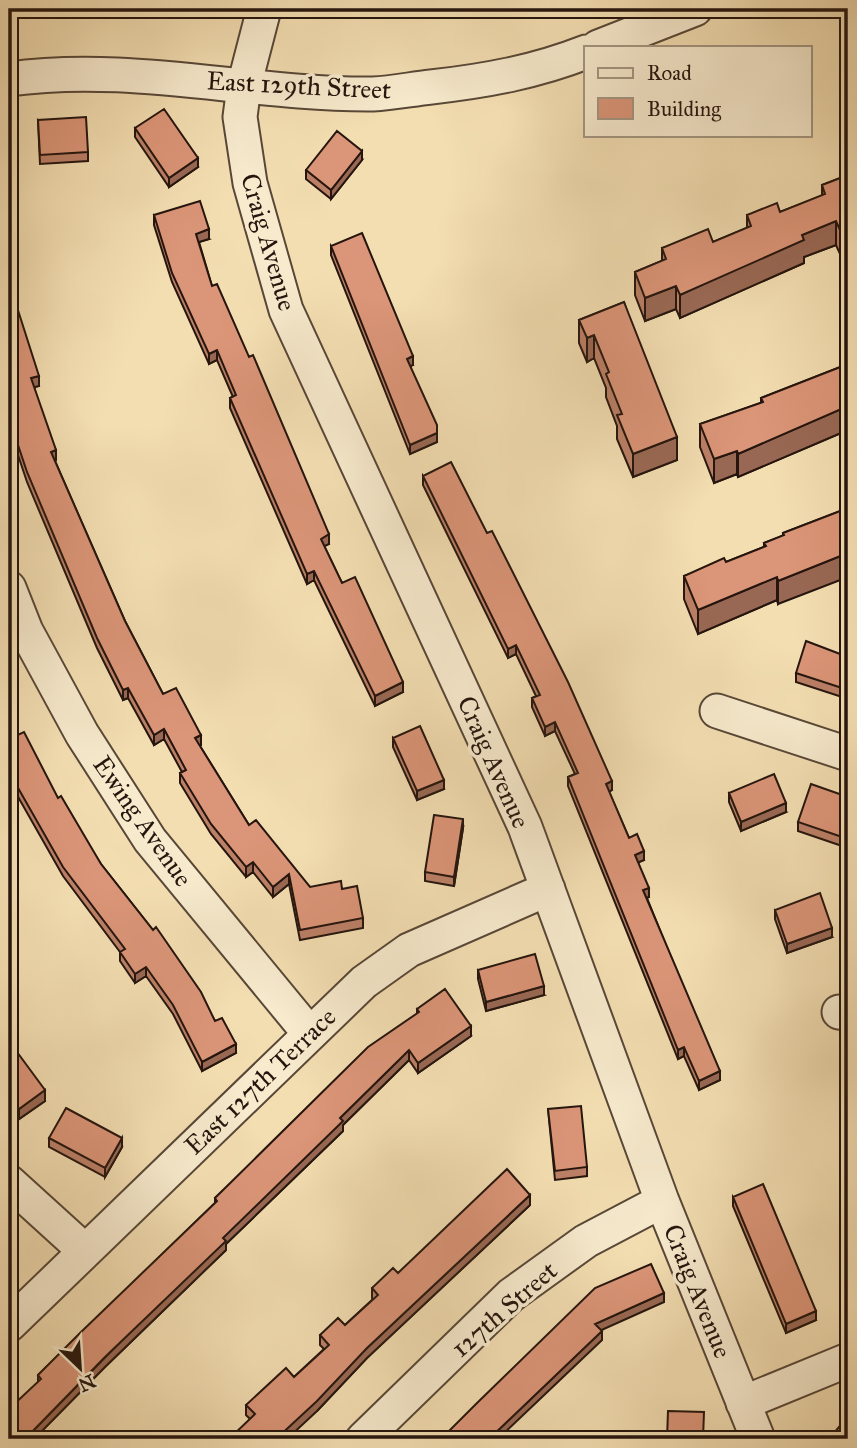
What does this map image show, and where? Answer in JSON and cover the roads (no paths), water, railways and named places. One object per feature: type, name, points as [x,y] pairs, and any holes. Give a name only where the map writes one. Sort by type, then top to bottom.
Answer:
[{"type":"street","name":"Craig Avenue","points":[[264,9],[244,86],[240,117],[250,183],[286,310],[525,827],[662,1201],[758,1439]]},
{"type":"street","points":[[601,46],[695,9]]},
{"type":"street","name":"East 129th Street","points":[[9,79],[43,74],[127,74],[244,86],[374,94],[496,79],[553,65],[584,53]]},
{"type":"street","name":"Ewing Avenue","points":[[9,589],[26,631],[82,734],[149,840],[309,1032]]},
{"type":"street","points":[[717,711],[848,754]]},
{"type":"street","name":"East 127th Terrace","points":[[9,1325],[309,1032],[364,982],[409,950],[548,889]]},
{"type":"street","points":[[9,1182],[85,1251]]},
{"type":"street","name":"127th Street","points":[[363,1439],[511,1295],[586,1241],[662,1201]]},
{"type":"street","points":[[743,1403],[848,1360]]}]
